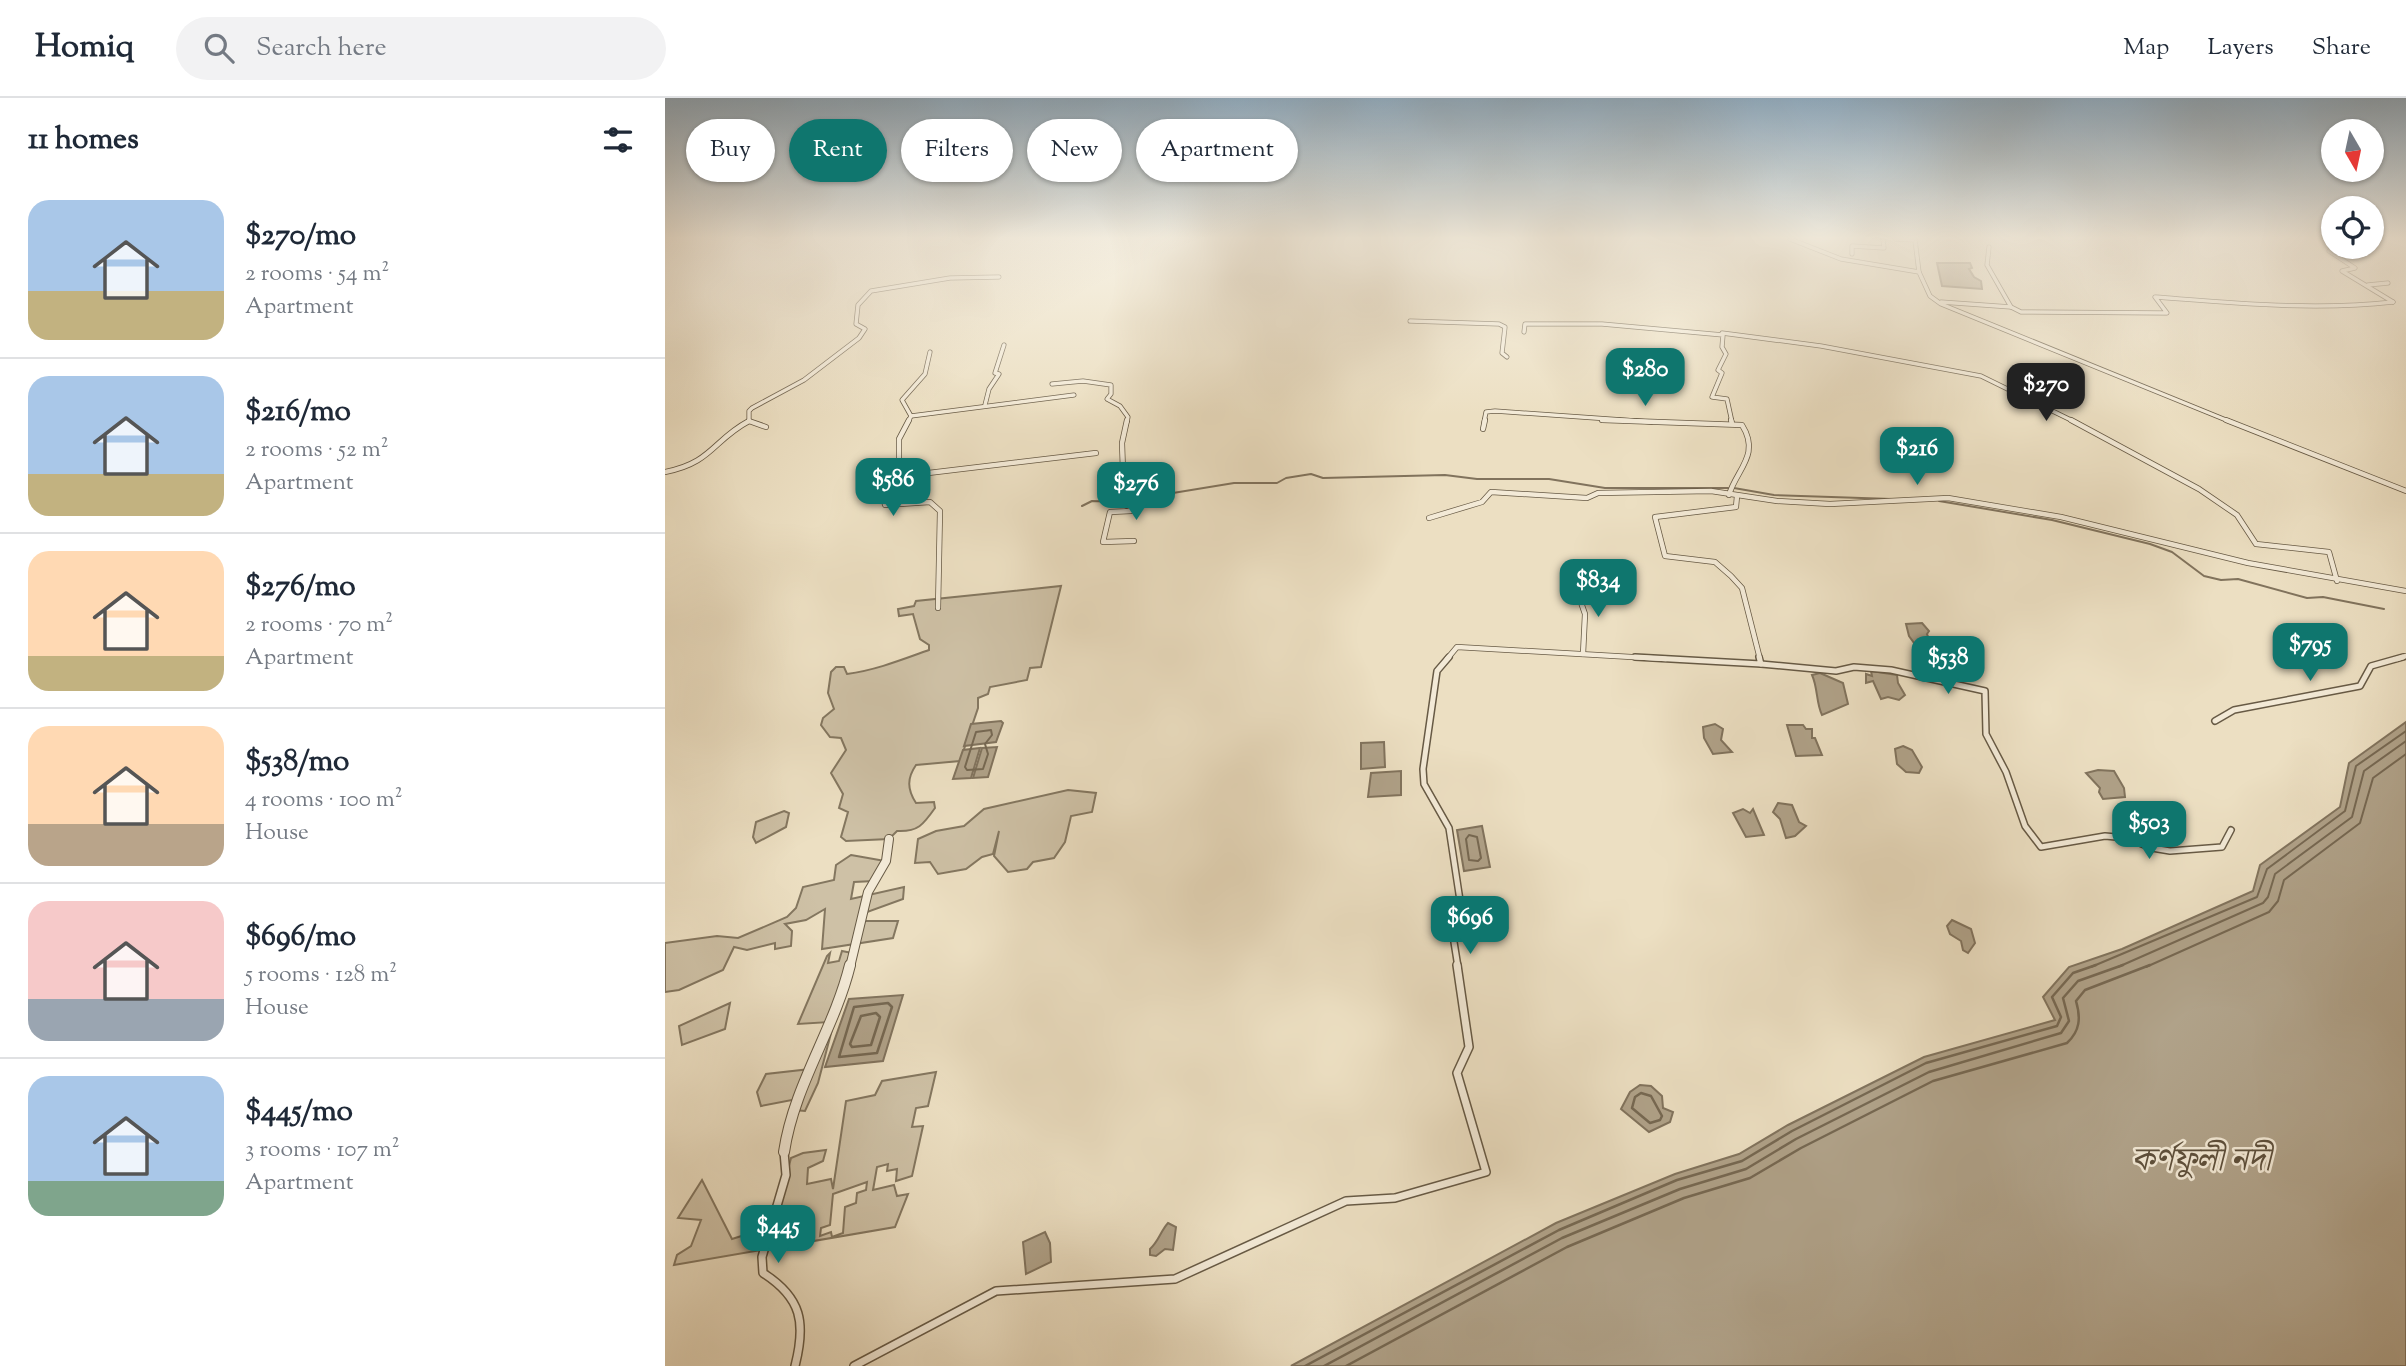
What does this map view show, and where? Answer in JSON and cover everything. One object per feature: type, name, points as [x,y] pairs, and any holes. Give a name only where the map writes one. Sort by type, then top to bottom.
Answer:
[{"type":"street","points":[[749,421],[749,411],[752,408],[804,380],[859,338],[865,329],[854,322],[857,310],[866,298]]},
{"type":"street","points":[[1933,298],[2072,360],[2406,491]]},
{"type":"street","points":[[2006,298],[2011,307]]},
{"type":"street","points":[[1938,302],[2011,307],[2021,312],[2167,313],[2156,298]]},
{"type":"street","points":[[2172,298],[2255,304],[2358,306],[2393,302],[2387,298]]},
{"type":"street","points":[[1410,321],[1499,324],[1505,327],[1501,346],[1502,353],[1507,357]]},
{"type":"street","points":[[1524,332],[1525,324],[1602,324],[1723,335],[1722,346],[1726,354],[1718,370],[1722,373],[1712,397],[1727,398],[1732,424]]},
{"type":"street","points":[[1722,332],[1821,346],[1981,376],[2002,384],[2021,397],[2100,434],[2199,489],[2237,515],[2256,544],[2329,552],[2337,581]]},
{"type":"street","points":[[985,405],[989,389],[999,373],[995,373],[1004,345]]},
{"type":"street","points":[[911,416],[902,400],[925,374],[930,352]]},
{"type":"street","points":[[1052,384],[1083,381],[1111,385],[1111,394],[1107,399],[1120,407],[1128,417],[1122,443],[1124,501],[1125,505],[1132,507],[1131,511],[1110,512],[1103,542],[1134,541]]},
{"type":"street","points":[[911,416],[1074,395]]},
{"type":"street","points":[[1483,429],[1486,412],[1495,411],[1550,413],[1600,420],[1732,424],[1746,427],[1748,458],[1739,478],[1732,484],[1736,508],[1655,517],[1665,556],[1715,562],[1742,588],[1761,664]]},
{"type":"street","points":[[911,416],[899,439],[901,446],[895,477],[884,499],[885,505],[930,502],[940,511],[938,607]]},
{"type":"street","points":[[665,472],[692,467],[720,445],[735,428],[749,421],[766,427]]},
{"type":"street","points":[[895,477],[1096,453]]},
{"type":"street","points":[[1429,518],[1482,502],[1491,492],[1587,498],[1598,493],[1711,491],[1830,504],[1948,498],[2061,517],[2248,564],[2406,591]]},
{"type":"street","points":[[1577,591],[1585,614],[1583,654]]},
{"type":"street","points":[[853,1366],[996,1291],[1175,1279],[1346,1201],[1395,1198],[1486,1172],[1457,1073],[1469,1047],[1454,942],[1461,906],[1449,828],[1424,784],[1423,777],[1437,671],[1458,647],[1761,664],[1836,671],[1854,667],[1891,670],[1985,691],[1986,734],[2006,772],[2025,826],[2041,847],[2090,836],[2130,838],[2143,845],[2170,852],[2198,851],[2222,847],[2231,830]]},
{"type":"street","points":[[2215,721],[2234,710],[2360,686],[2371,666],[2406,656]]},
{"type":"street","points":[[795,1366],[801,1321],[798,1306],[791,1294],[763,1273],[762,1257],[786,1175],[786,1137],[804,1079],[840,1000],[868,890],[888,858],[889,839]]},
{"type":"shaded area","points":[[1061,586],[1041,667],[1030,668],[1027,680],[990,687],[988,694],[978,698],[978,708],[960,761],[916,765],[913,770],[909,784],[916,803],[934,802],[935,808],[927,819],[915,829],[897,831],[889,839],[846,841],[841,837],[848,812],[839,808],[843,794],[831,773],[846,750],[841,738],[830,737],[821,725],[823,718],[834,709],[828,693],[831,672],[836,667],[844,667],[847,674],[868,670],[929,650],[929,645],[920,639],[913,614],[899,616],[898,609],[914,606],[916,601]]},
{"type":"shaded area","points":[[1068,790],[1096,793],[1092,812],[1071,816],[1065,842],[1054,858],[1033,862],[1027,869],[1008,872],[994,856],[999,831],[993,854],[982,857],[966,869],[938,874],[930,862],[915,863],[918,839],[936,831],[964,826],[984,809]]},
{"type":"shaded area","points":[[784,811],[789,813],[786,827],[756,843],[753,837],[756,822]]},
{"type":"shaded area","points":[[851,855],[885,861],[874,881],[854,882],[851,899],[904,887],[903,899],[867,912],[863,921],[898,921],[893,938],[822,949],[825,909],[806,920],[785,924],[792,931],[791,946],[775,949],[775,943],[747,950],[734,947],[723,970],[679,990],[665,992],[665,943],[717,936],[738,938],[787,917],[796,908],[803,887],[834,880],[836,865]]},
{"type":"shaded area","points":[[842,951],[852,953],[818,1083],[805,1111],[794,1110],[797,1099],[761,1106],[757,1092],[766,1074],[810,1069],[829,1022],[798,1024],[827,956],[830,953],[828,963],[839,961]]},
{"type":"shaded area","points":[[730,1003],[725,1029],[682,1045],[679,1026]]},
{"type":"shaded area","points":[[936,1072],[928,1106],[916,1108],[912,1127],[923,1126],[912,1176],[896,1181],[897,1169],[887,1171],[888,1164],[877,1167],[873,1190],[894,1185],[897,1196],[908,1194],[895,1227],[674,1265],[677,1255],[691,1246],[701,1220],[678,1218],[702,1180],[732,1239],[770,1227],[777,1213],[791,1158],[803,1153],[826,1150],[823,1161],[808,1168],[807,1184],[831,1179],[833,1189],[846,1101],[875,1095],[882,1081]],"holes":[[[867,1182],[866,1190],[857,1193],[856,1203],[845,1207],[843,1233],[832,1237],[831,1232],[820,1236],[821,1228],[830,1225],[833,1194]]]},
{"type":"water","points":[[1922,623],[1929,631],[1927,634],[1933,649],[1917,647],[1909,636],[1906,624]]},
{"type":"water","points":[[1871,671],[1897,675],[1905,695],[1899,700],[1888,697],[1881,699],[1873,681],[1866,683],[1866,674],[1872,676]]},
{"type":"water","points":[[1820,673],[1843,683],[1848,704],[1822,715],[1812,675]]},
{"type":"water","name":"কর্ণফুলী নদী","points":[[2406,722],[2406,1366],[1291,1366],[1556,1223],[1675,1174],[1739,1154],[1788,1125],[1924,1057],[2055,1020],[2043,997],[2069,967],[2122,949],[2253,891],[2260,865],[2340,807],[2349,763]]},
{"type":"water","points":[[1003,723],[996,742],[964,746],[971,724]]},
{"type":"water","points":[[1715,724],[1723,729],[1721,740],[1732,752],[1713,754],[1704,738],[1703,727]]},
{"type":"water","points":[[1787,725],[1803,725],[1806,729],[1812,729],[1812,738],[1815,738],[1822,755],[1796,756]]},
{"type":"water","points":[[1384,742],[1385,767],[1361,769],[1361,743]]},
{"type":"water","points":[[1903,746],[1912,750],[1922,767],[1919,773],[1906,772],[1897,764],[1895,749]]},
{"type":"water","points":[[997,747],[988,777],[973,778],[982,748]]},
{"type":"water","points":[[980,748],[971,778],[953,779],[963,750]]},
{"type":"water","points":[[2098,770],[2114,771],[2124,788],[2125,797],[2103,799],[2100,788],[2086,773]]},
{"type":"water","points":[[1401,771],[1401,795],[1368,797],[1371,773]]},
{"type":"water","points":[[1778,803],[1792,805],[1799,822],[1806,826],[1795,836],[1786,838],[1780,819],[1773,812]]},
{"type":"water","points":[[1743,809],[1750,813],[1753,809],[1764,835],[1746,837],[1733,813]]},
{"type":"water","points":[[1482,826],[1490,867],[1464,871],[1457,830]]},
{"type":"water","points":[[1952,920],[1971,929],[1975,943],[1968,953],[1963,950],[1961,941],[1950,934],[1947,926]]},
{"type":"water","points":[[903,995],[883,1061],[825,1067],[849,999]]},
{"type":"water","points":[[1640,1085],[1651,1086],[1662,1096],[1663,1108],[1673,1112],[1670,1122],[1649,1132],[1621,1109],[1630,1092]]},
{"type":"water","points":[[1168,1223],[1176,1227],[1173,1250],[1165,1249],[1156,1256],[1150,1255],[1150,1249]]},
{"type":"water","points":[[1045,1232],[1050,1243],[1051,1262],[1026,1274],[1023,1242]]},
{"type":"waterway","points":[[1082,506],[1092,501],[1118,502],[1234,483],[1277,483],[1286,478],[1311,474],[1323,478],[1445,475],[1477,479],[1549,479],[1605,488],[1728,488]]},
{"type":"waterway","points":[[1734,488],[1774,495],[1892,499]]},
{"type":"waterway","points":[[1939,501],[2052,520],[2150,544],[2172,552],[2204,576],[2221,580],[2238,579],[2307,598],[2323,597],[2384,609]]}]
